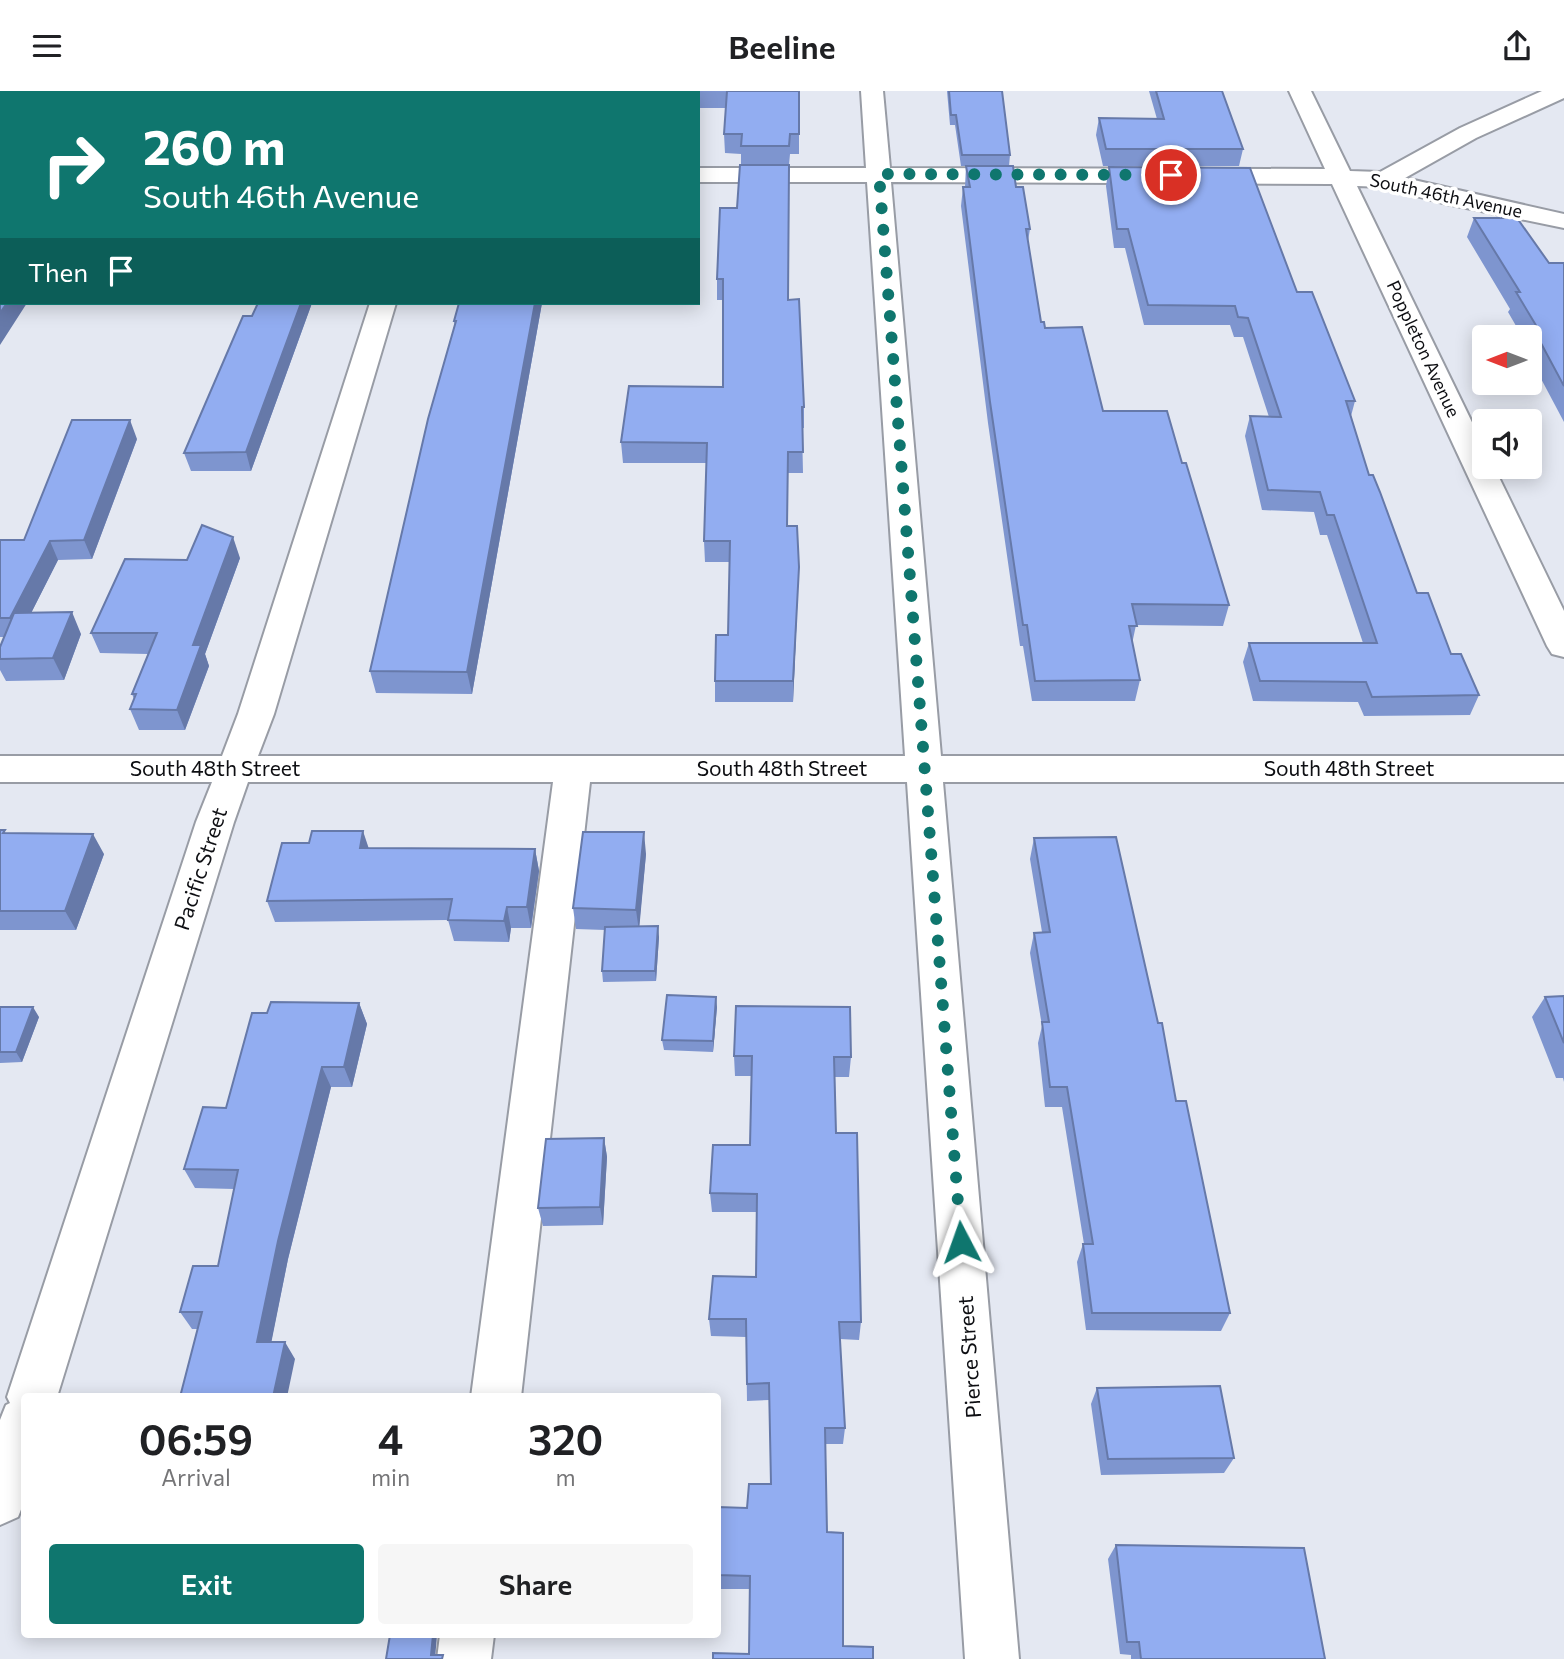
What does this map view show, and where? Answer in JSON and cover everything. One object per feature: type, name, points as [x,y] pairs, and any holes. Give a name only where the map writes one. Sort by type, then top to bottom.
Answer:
[{"type":"street","name":"Pierce Street","points":[[872,91],[926,769],[992,1659]]},
{"type":"street","name":"Poppleton Avenue","points":[[1300,91],[1564,646]]},
{"type":"street","points":[[1384,180],[1528,97],[1560,91]]},
{"type":"street","name":"South 46th Avenue","points":[[700,175],[1306,175],[1384,180],[1447,197],[1564,221]]},
{"type":"street","name":"Pacific Street","points":[[34,1393],[215,822],[256,714],[382,305]]},
{"type":"street","points":[[496,1393],[573,768]]},
{"type":"street","name":"South 48th Street","points":[[0,769],[1564,769]]},
{"type":"street","points":[[0,1499],[21,1432]]},
{"type":"street","points":[[464,1659],[467,1638]]},
{"type":"building","points":[[727,91],[799,91],[799,134],[790,134],[789,146],[741,146],[742,134],[724,134]]},
{"type":"building","points":[[949,91],[1002,91],[1010,155],[962,155],[956,115],[951,115]]},
{"type":"building","points":[[1156,91],[1222,91],[1243,149],[1106,149],[1099,118],[1164,119]]},
{"type":"building","points":[[740,165],[789,165],[788,300],[799,299],[804,407],[803,452],[788,452],[787,526],[797,526],[799,567],[793,681],[715,681],[716,635],[728,635],[730,541],[704,541],[707,443],[621,442],[629,386],[723,387],[723,279],[717,279],[720,208],[737,208]]},
{"type":"building","points":[[966,166],[1013,166],[1016,187],[1023,187],[1030,229],[1026,229],[1041,322],[1044,322],[1045,328],[1082,327],[1103,411],[1167,411],[1182,463],[1186,463],[1229,605],[1132,604],[1137,626],[1129,626],[1140,680],[1035,681],[1027,625],[1023,625],[990,402],[963,187],[970,187]]},
{"type":"building","points":[[1109,167],[1250,168],[1297,292],[1312,292],[1355,401],[1346,401],[1369,475],[1373,475],[1380,492],[1417,593],[1428,593],[1451,654],[1461,654],[1479,695],[1372,697],[1366,682],[1260,681],[1249,643],[1377,643],[1334,515],[1327,515],[1320,492],[1268,490],[1250,416],[1281,417],[1248,318],[1238,317],[1235,306],[1148,305],[1128,229],[1117,229]]},
{"type":"building","points":[[1474,218],[1517,218],[1549,263],[1564,263],[1564,386],[1542,345],[1542,325],[1536,325],[1516,292],[1520,292]]},
{"type":"building","points":[[257,305],[300,305],[246,452],[184,453],[243,316],[252,316]]},
{"type":"building","points":[[458,305],[535,305],[467,672],[370,671],[428,419]]},
{"type":"building","points":[[72,420],[130,420],[84,540],[50,541],[10,618],[0,618],[0,540],[24,540]]},
{"type":"building","points":[[202,525],[233,537],[193,645],[201,645],[177,710],[130,709],[136,694],[132,694],[157,633],[91,633],[125,559],[187,560]]},
{"type":"building","points":[[72,612],[53,658],[0,659],[0,647],[14,613]]},
{"type":"building","points":[[0,830],[5,830],[3,833],[93,834],[65,911],[0,911]]},
{"type":"building","points":[[312,831],[363,831],[360,848],[535,849],[527,907],[507,907],[504,921],[448,920],[452,899],[267,901],[282,843],[309,843]]},
{"type":"building","points":[[583,832],[644,832],[636,910],[573,908]]},
{"type":"building","points":[[1116,837],[1158,1023],[1162,1023],[1176,1101],[1186,1101],[1230,1313],[1092,1313],[1083,1244],[1093,1244],[1067,1087],[1050,1087],[1042,1022],[1049,1022],[1034,933],[1050,932],[1034,838]]},
{"type":"building","points":[[658,926],[655,971],[602,971],[605,927]]},
{"type":"building","points":[[667,995],[716,997],[713,1041],[662,1040]]},
{"type":"building","points":[[1564,996],[1564,1043],[1545,997]]},
{"type":"building","points":[[271,1002],[359,1003],[344,1067],[322,1067],[278,1241],[257,1342],[285,1342],[274,1393],[181,1393],[202,1312],[180,1312],[193,1266],[218,1266],[238,1170],[184,1169],[203,1107],[226,1108],[252,1013],[267,1013]]},
{"type":"building","points":[[736,1006],[850,1007],[851,1057],[834,1057],[836,1133],[857,1133],[861,1322],[839,1322],[845,1428],[825,1428],[827,1532],[843,1533],[843,1646],[873,1647],[873,1659],[713,1659],[713,1653],[749,1654],[750,1576],[721,1575],[721,1507],[747,1508],[749,1484],[771,1484],[769,1383],[747,1384],[746,1319],[709,1319],[713,1276],[756,1277],[757,1194],[710,1193],[713,1145],[750,1145],[752,1056],[734,1056]]},
{"type":"building","points":[[0,1007],[33,1007],[16,1052],[0,1052]]},
{"type":"building","points":[[604,1138],[600,1207],[538,1208],[546,1139]]},
{"type":"building","points":[[1220,1386],[1234,1458],[1108,1459],[1097,1388]]},
{"type":"building","points":[[1116,1545],[1304,1548],[1325,1659],[1141,1659],[1139,1642],[1127,1642]]},
{"type":"building","points":[[390,1638],[433,1638],[431,1655],[443,1655],[442,1659],[386,1659]]},
{"type":"route","points":[[961,1242],[879,174],[1171,175]]}]
